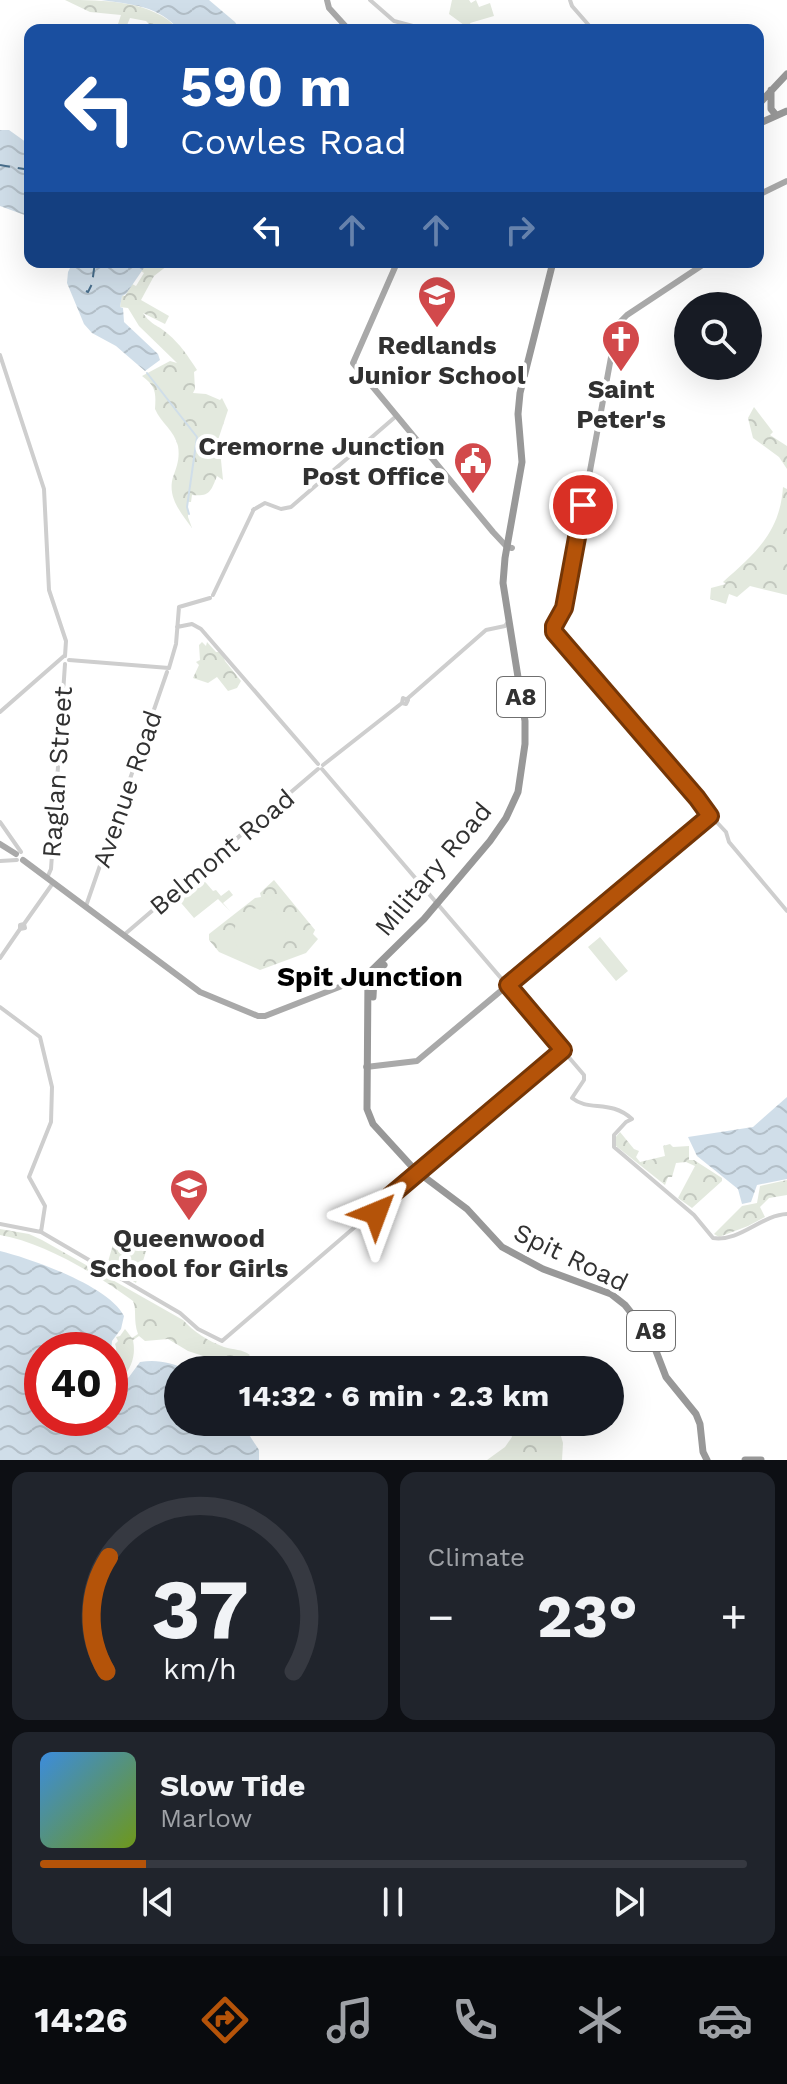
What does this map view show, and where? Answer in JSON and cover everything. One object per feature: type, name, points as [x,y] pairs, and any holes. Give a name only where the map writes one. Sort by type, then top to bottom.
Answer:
[{"type":"highway","points":[[764,98],[787,74]]},
{"type":"highway","points":[[771,90],[771,109],[776,115]]},
{"type":"highway","points":[[764,121],[787,111]]},
{"type":"highway","name":"Military Road","points":[[509,548],[522,462],[518,411],[520,393],[553,268]]},
{"type":"highway","name":"Military Road","points":[[371,977],[439,905],[500,829],[518,792],[525,721],[503,583],[525,472],[524,390],[554,268]]},
{"type":"highway","name":"Military Road","points":[[371,977],[439,905]]},
{"type":"highway","name":"Spit Road","points":[[371,977],[373,991],[366,1103],[371,1120],[419,1172],[463,1206],[506,1250],[543,1269],[611,1294],[625,1305],[651,1338],[666,1377],[696,1414],[707,1460]]},
{"type":"highway","name":"Spit Road","points":[[368,1067],[371,977]]},
{"type":"highway","name":"Spit Road","points":[[419,1172],[470,1205],[510,1248],[539,1263],[610,1289],[627,1301],[654,1336],[667,1371],[700,1412],[705,1426],[706,1448],[714,1460]]},
{"type":"highway","points":[[745,1460],[761,1460]]},
{"type":"main road","points":[[329,0],[332,11],[344,24]]},
{"type":"main road","points":[[764,192],[787,181]]},
{"type":"main road","points":[[392,268],[353,363],[395,417],[509,548]]},
{"type":"main road","points":[[368,1067],[417,1061],[710,815],[554,632],[554,626],[565,615],[617,325],[627,315],[698,268]]},
{"type":"main road","points":[[499,538],[510,533]]},
{"type":"main road","name":"Military Road","points":[[0,844],[200,992],[261,1016],[371,977]]},
{"type":"street","points":[[370,0],[394,21],[405,24]]},
{"type":"street","points":[[570,0],[588,24]]},
{"type":"street","name":"Raglan Street","points":[[0,355],[44,489],[49,590],[66,641],[50,881],[0,958]]},
{"type":"street","name":"Avenue Road","points":[[86,906],[167,670],[181,606],[204,601],[211,596],[253,510],[265,503],[288,509],[395,417]]},
{"type":"street","points":[[177,627],[192,624],[199,627],[563,1050],[585,1077],[572,1098],[578,1103],[613,1106],[632,1119],[614,1135],[614,1147],[694,1215],[711,1237],[720,1239],[752,1228],[774,1215],[787,1214]]},
{"type":"street","name":"Belmont Road","points":[[125,934],[320,767],[402,703],[407,704],[407,699],[488,628],[510,625]]},
{"type":"street","points":[[0,712],[65,660],[167,670]]},
{"type":"street","points":[[710,815],[787,911]]},
{"type":"street","points":[[0,822],[19,845],[19,856],[0,861]]},
{"type":"street","points":[[0,1007],[40,1037],[52,1087],[50,1125],[29,1177],[45,1206],[41,1232]]},
{"type":"street","points":[[0,1224],[41,1232],[222,1341],[370,1214],[370,1208],[376,1209],[563,1050]]},
{"type":"green space","points":[[65,0],[142,7],[172,24],[149,24],[130,18],[128,24],[118,24],[121,15],[90,12]]},
{"type":"green space","points":[[452,0],[469,0],[471,3],[476,0],[479,7],[490,3],[494,16],[463,24],[449,14]]},
{"type":"green space","points":[[143,268],[164,268],[154,276],[141,300],[169,316],[165,324],[143,313],[176,342],[197,370],[194,372],[193,393],[222,398],[228,410],[217,443],[224,441],[221,460],[223,480],[217,476],[209,492],[192,495],[191,502],[188,502],[188,517],[192,528],[176,504],[172,491],[178,446],[174,435],[155,409],[153,387],[142,376],[170,361],[177,363],[139,326],[128,308],[120,307],[122,295],[125,296],[132,284],[136,286],[144,273],[141,271]]},
{"type":"green space","points":[[754,407],[773,432],[770,435],[787,446],[787,469],[779,457],[753,438],[748,418]]},
{"type":"green space","points":[[783,487],[787,489],[787,595],[750,586],[737,597],[729,594],[726,604],[710,599],[711,588],[726,584],[723,582],[764,540],[777,517]]},
{"type":"green space","points":[[202,642],[206,646],[207,642],[216,652],[222,652],[225,661],[241,681],[237,688],[228,691],[217,677],[208,683],[193,678],[199,665],[196,662],[200,660],[199,645]]},
{"type":"green space","points":[[201,877],[221,896],[229,890],[233,895],[223,903],[230,911],[218,899],[194,918],[176,897]]},
{"type":"green space","points":[[274,880],[315,930],[313,934],[318,939],[306,953],[260,970],[219,952],[209,940],[209,934],[255,898],[261,897],[260,893]]},
{"type":"green space","points":[[260,908],[279,915],[286,934],[279,953],[260,960],[241,953],[234,934],[241,915]]},
{"type":"green space","points":[[600,937],[628,971],[616,981],[588,947]]},
{"type":"green space","points":[[620,1132],[639,1151],[636,1157],[640,1162],[665,1156],[663,1146],[689,1146],[689,1160],[694,1160],[722,1181],[692,1208],[678,1198],[695,1166],[686,1162],[676,1163],[672,1177],[668,1177],[665,1185],[616,1146],[615,1138]]},
{"type":"green space","points":[[787,1180],[787,1195],[769,1198],[760,1207],[765,1217],[719,1237],[714,1234],[742,1206],[757,1203],[760,1186]]},
{"type":"green space","points":[[0,1229],[29,1234],[42,1240],[183,1320],[207,1339],[250,1355],[203,1356],[168,1339],[145,1341],[139,1336],[133,1340],[134,1351],[128,1370],[128,1333],[132,1338],[138,1334],[133,1301],[70,1261],[34,1245],[0,1235]]},
{"type":"green space","points":[[117,1231],[149,1242],[136,1283],[107,1265]]},
{"type":"green space","points":[[561,1436],[562,1460],[487,1460],[505,1447],[512,1437]]},
{"type":"water","points":[[101,0],[209,0],[236,24],[173,24],[154,11]]},
{"type":"water","points":[[0,130],[9,130],[24,141],[24,215],[0,206]]},
{"type":"water","points":[[70,268],[144,268],[122,296],[120,307],[123,308],[124,322],[158,354],[160,360],[145,371],[116,346],[92,333],[84,324],[67,283]]},
{"type":"water","points":[[787,1097],[787,1179],[757,1185],[751,1202],[742,1204],[738,1189],[697,1156],[688,1137],[753,1127]]},
{"type":"water","points":[[0,1251],[31,1260],[87,1284],[116,1305],[124,1316],[119,1332],[24,1332],[24,1436],[128,1436],[128,1378],[140,1362],[153,1361],[164,1362],[164,1436],[250,1436],[259,1450],[259,1460],[0,1460]]},
{"type":"waterway","points":[[147,373],[197,437],[187,507],[189,514]]},
{"type":"ferry route","points":[[0,165],[24,169]]},
{"type":"ferry route","points":[[86,291],[92,284],[94,268]]},
{"type":"place","name":"Redlands Junior School","points":[[437,329]]},
{"type":"place","name":"Saint Peter's","points":[[621,373]]},
{"type":"place","name":"Cremorne Junction Post Office","points":[[473,495]]},
{"type":"place","name":"Queenwood School for Girls","points":[[189,1222]]},
{"type":"district","name":"Spit Junction","points":[[370,976]]},
{"type":"route","points":[[376,1213],[376,1208],[563,1050],[508,985],[710,816],[554,632],[564,608],[583,505]]}]
